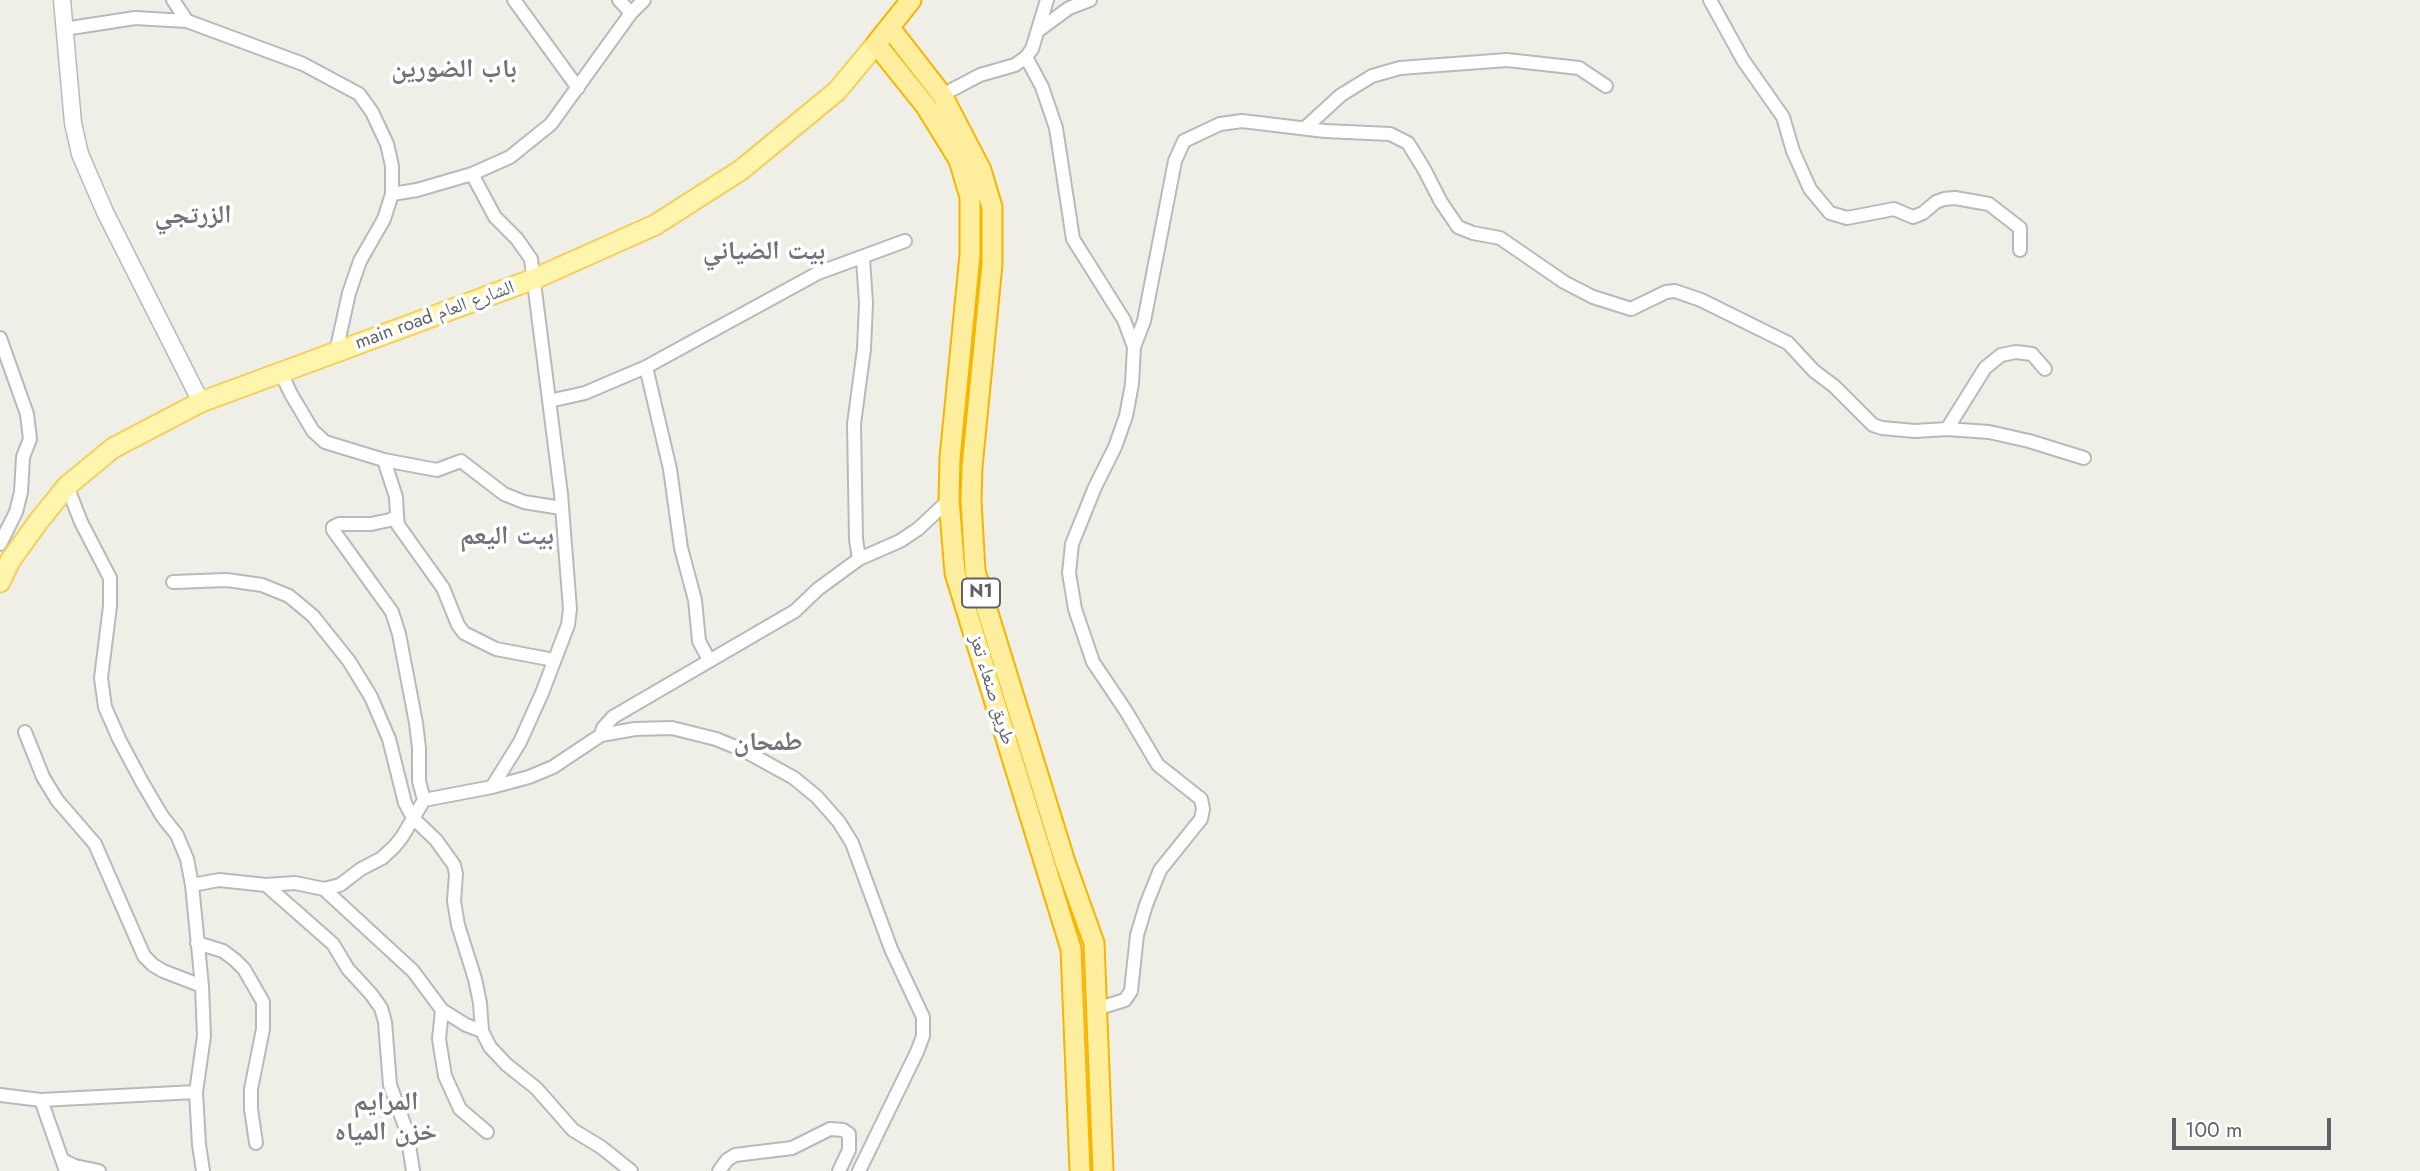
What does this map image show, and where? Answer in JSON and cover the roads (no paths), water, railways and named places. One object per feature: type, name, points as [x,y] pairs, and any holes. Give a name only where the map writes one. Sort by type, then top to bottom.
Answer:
[{"type":"highway","points":[[876,44],[911,0]]},
{"type":"highway","name":"طريق صنعاء تعز","points":[[890,28],[942,95],[981,170],[992,207],[992,264],[972,467],[975,571],[1065,862],[1094,943],[1103,1171]]},
{"type":"highway","name":"طريق صنعاء تعز","points":[[876,44],[932,116],[959,160],[970,197],[970,255],[950,458],[949,500],[955,573],[1071,949],[1080,1171]]},
{"type":"highway","points":[[949,500],[971,501]]},
{"type":"main road","name":"main road الشارع العام","points":[[0,582],[3,553],[37,522],[67,486],[113,448],[201,402],[534,279],[655,225],[741,170],[837,91],[876,44]]},
{"type":"street","points":[[62,0],[73,123],[80,154],[105,212],[201,402]]},
{"type":"street","points":[[173,0],[187,21]]},
{"type":"street","points":[[514,0],[578,88]]},
{"type":"street","points":[[619,0],[631,13]]},
{"type":"street","points":[[392,194],[417,190],[472,174],[510,157],[551,124],[631,13],[644,0]]},
{"type":"street","points":[[942,95],[979,75],[1015,65],[1026,57],[1032,49],[1048,0]]},
{"type":"street","points":[[1039,30],[1069,8],[1090,0]]},
{"type":"street","points":[[1710,0],[1743,60],[1783,117],[1793,151],[1810,189],[1830,213],[1847,218],[1894,209],[1913,217],[1923,214],[1936,202],[1944,199],[1955,198],[1989,204],[2020,228],[2020,250]]},
{"type":"street","points":[[64,29],[135,18],[187,21],[303,64],[359,94],[372,112],[387,144],[392,166],[392,194],[384,219],[360,261],[349,293],[336,352]]},
{"type":"street","points":[[1026,57],[1042,87],[1056,128],[1073,239],[1124,320],[1134,347]]},
{"type":"street","points":[[1305,128],[1341,95],[1372,76],[1400,68],[1507,60],[1579,68],[1606,86]]},
{"type":"street","points":[[1096,1009],[1125,1000],[1131,991],[1137,935],[1146,905],[1160,870],[1201,820],[1203,809],[1201,799],[1195,793],[1158,765],[1093,662],[1075,609],[1069,573],[1072,544],[1126,416],[1132,384],[1134,347],[1144,321],[1175,161],[1184,141],[1220,124],[1242,121],[1325,131],[1390,134],[1408,143],[1458,227],[1500,238],[1564,282],[1593,297],[1631,309],[1665,292],[1675,291],[1701,300],[1788,343],[1873,425],[1915,431],[1947,429],[2002,435],[2084,458]]},
{"type":"street","points":[[472,174],[495,217],[517,239],[531,259],[561,508],[570,609],[568,625],[542,693],[520,742],[492,787]]},
{"type":"street","points":[[549,401],[584,393],[646,367],[818,273],[863,259],[905,241]]},
{"type":"street","points":[[859,559],[856,539],[854,424],[866,303],[863,259]]},
{"type":"street","points":[[0,338],[27,414],[30,439],[23,457],[21,492],[3,553]]},
{"type":"street","points":[[1947,429],[1985,368],[2001,355],[2016,352],[2032,354],[2045,369]]},
{"type":"street","points":[[646,367],[670,469],[681,548],[695,600],[699,641],[709,660]]},
{"type":"street","points":[[281,373],[316,436],[337,447],[384,460],[437,470],[461,461],[504,494],[524,502],[561,508]]},
{"type":"street","points":[[384,460],[396,497],[398,525],[443,588],[464,633],[496,649],[554,660]]},
{"type":"street","points":[[67,486],[81,522],[110,578],[110,606],[101,678],[105,707],[118,739],[162,816],[177,835],[187,859],[202,986],[204,1035],[196,1092],[198,1145],[203,1171]]},
{"type":"street","points":[[601,735],[603,728],[613,717],[795,611],[818,589],[859,559],[900,541],[918,529],[949,500]]},
{"type":"street","points":[[192,886],[219,880],[266,885],[295,883],[324,889],[340,885],[382,858],[402,837],[424,800],[419,781],[416,723],[392,612],[333,530],[333,527],[339,524],[371,523],[397,516]]},
{"type":"street","points":[[173,582],[227,580],[262,585],[289,596],[313,616],[349,661],[372,697],[389,739],[401,792],[413,818],[436,840],[454,865],[454,901],[458,925],[480,1003],[482,1031],[490,1047],[542,1094],[573,1130],[601,1147],[631,1171]]},
{"type":"street","points":[[424,800],[529,777],[553,767],[601,735],[635,729],[673,729],[716,739],[745,751],[794,778],[817,797],[839,822],[852,843],[891,949],[923,1017],[923,1036],[917,1052],[859,1171]]},
{"type":"street","points":[[24,732],[43,777],[57,800],[95,844],[144,956],[163,971],[202,986]]},
{"type":"street","points":[[266,885],[332,944],[348,969],[381,1008],[385,1022],[390,1085],[407,1132],[413,1171]]},
{"type":"street","points":[[324,889],[413,971],[442,1010],[466,1025],[482,1031]]},
{"type":"street","points":[[197,943],[223,951],[235,960],[244,969],[264,1002],[263,1029],[251,1088],[256,1143]]},
{"type":"street","points":[[442,1010],[439,1038],[445,1076],[460,1109],[486,1132]]},
{"type":"street","points":[[0,1095],[41,1100],[196,1092]]},
{"type":"street","points":[[41,1100],[64,1165],[99,1171]]},
{"type":"street","points":[[719,1171],[727,1160],[735,1155],[792,1148],[830,1129],[843,1130],[849,1134],[849,1150],[839,1171]]},
{"type":"district","name":"باب الضورين","points":[[454,71]]},
{"type":"district","name":"الزرتجي","points":[[193,217]]},
{"type":"district","name":"بيت الضياني","points":[[764,253]]},
{"type":"district","name":"بيت اليعم","points":[[507,538]]},
{"type":"district","name":"طمحان","points":[[768,744]]},
{"type":"district","name":"المرايم خزن المياه","points":[[386,1119]]}]
